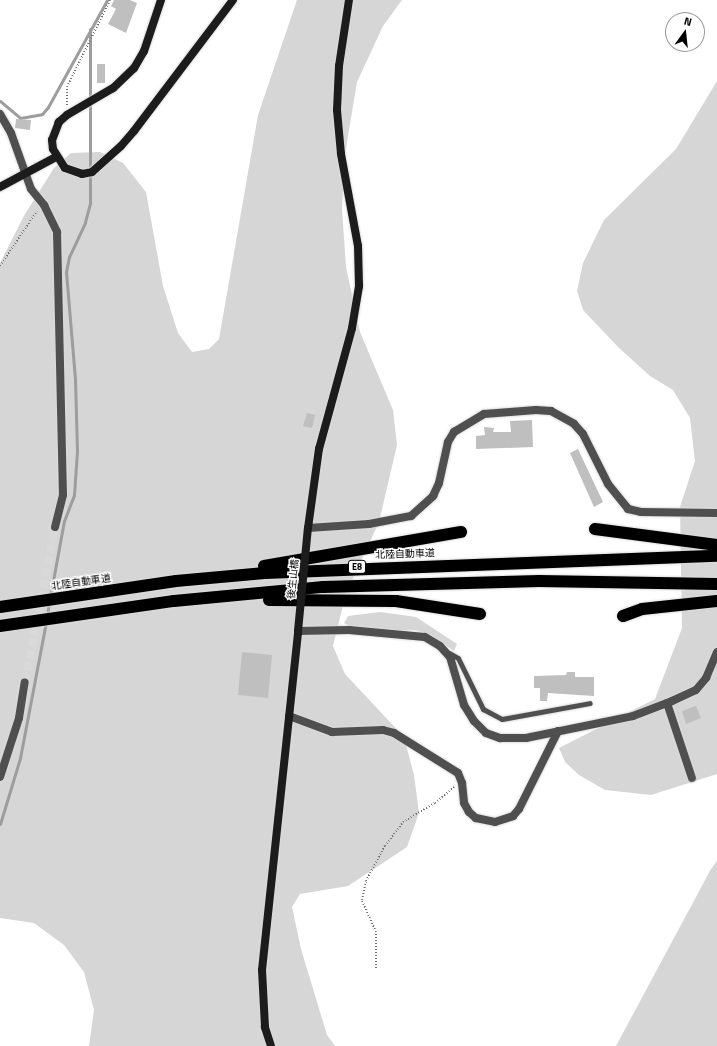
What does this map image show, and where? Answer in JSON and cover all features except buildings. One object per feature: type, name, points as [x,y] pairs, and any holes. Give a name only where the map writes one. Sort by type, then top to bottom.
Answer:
[{"type":"highway","points":[[595,529],[717,545]]},
{"type":"highway","points":[[176,582],[461,532]]},
{"type":"highway","name":"北陸自動車道","points":[[0,607],[176,582],[347,568],[717,556]]},
{"type":"highway","name":"E8","points":[[0,626],[98,611],[248,594],[345,586],[539,581],[717,584]]},
{"type":"highway","points":[[98,611],[275,599],[354,598],[403,602],[480,614]]},
{"type":"highway","points":[[623,616],[642,609],[717,601]]},
{"type":"street","points":[[161,0],[144,51],[134,68],[113,88],[67,115],[55,130],[52,140],[56,157],[65,168],[74,173],[92,172],[99,167],[134,131],[233,0]]},
{"type":"street","name":"後生山橋","points":[[271,1046],[265,1027],[262,970],[308,528],[318,449],[352,328],[359,286],[358,246],[341,154],[337,110],[339,60],[349,0]]},
{"type":"street","points":[[0,114],[12,132],[31,189],[44,205],[58,232],[63,495],[55,527]]},
{"type":"street","points":[[0,187],[56,157]]},
{"type":"street","points":[[308,528],[369,524],[411,516],[433,496],[439,483],[448,442],[454,432],[484,414],[536,410],[551,411],[574,424],[583,434],[608,484],[628,509],[641,512],[717,514]]},
{"type":"street","points":[[298,631],[349,630],[384,635],[412,634],[425,637],[450,657],[464,705],[474,721],[486,733],[500,738],[526,738],[633,716],[668,703],[696,690],[706,678],[717,652]]},
{"type":"street","points":[[0,777],[19,718],[25,682]]},
{"type":"street","points":[[668,703],[692,778]]},
{"type":"street","points":[[289,716],[332,732],[383,730],[394,733],[458,773],[462,783],[464,803],[476,818],[495,822],[513,816],[519,809],[558,731]]},
{"type":"lane","points":[[444,651],[458,658],[483,709],[502,718],[590,703]]},
{"type":"path","points":[[67,115],[67,87],[110,0]]},
{"type":"path","points":[[0,266],[33,216],[44,205]]},
{"type":"path","points":[[376,968],[376,932],[362,900],[366,881],[386,846],[403,822],[462,783]]},
{"type":"shaded area","points":[[297,0],[402,0],[383,26],[357,82],[345,154],[342,209],[346,267],[360,332],[393,410],[397,445],[379,522],[346,593],[333,646],[345,674],[404,737],[414,775],[419,813],[407,847],[348,886],[300,894],[292,907],[301,949],[327,1035],[335,1046],[89,1046],[94,1010],[84,972],[64,945],[34,923],[0,918],[0,263],[25,214],[54,168],[71,153],[100,152],[123,163],[146,192],[163,286],[178,333],[192,352],[209,349],[219,339],[258,115]]},
{"type":"shaded area","points":[[717,81],[717,774],[651,795],[605,790],[579,775],[565,762],[559,748],[655,699],[682,628],[680,507],[695,461],[690,418],[673,390],[650,376],[618,347],[583,310],[577,291],[583,263],[604,220],[676,149]]},
{"type":"shaded area","points":[[380,612],[416,617],[457,644],[454,651],[431,635],[415,630],[388,631],[351,627],[344,623],[348,616]]},
{"type":"shaded area","points":[[717,861],[717,1046],[616,1046],[711,869]]},
{"type":"waterway","points":[[0,101],[20,118],[42,114],[48,107],[107,0]]},
{"type":"waterway","points":[[50,597],[64,521],[74,495],[77,451],[75,379],[66,272],[69,257],[85,222],[90,203],[90,29]]},
{"type":"waterway","points":[[47,616],[49,602]]},
{"type":"waterway","points":[[0,824],[20,758],[46,622]]},
{"type":"tunnel","points":[[25,682],[55,527]]}]
